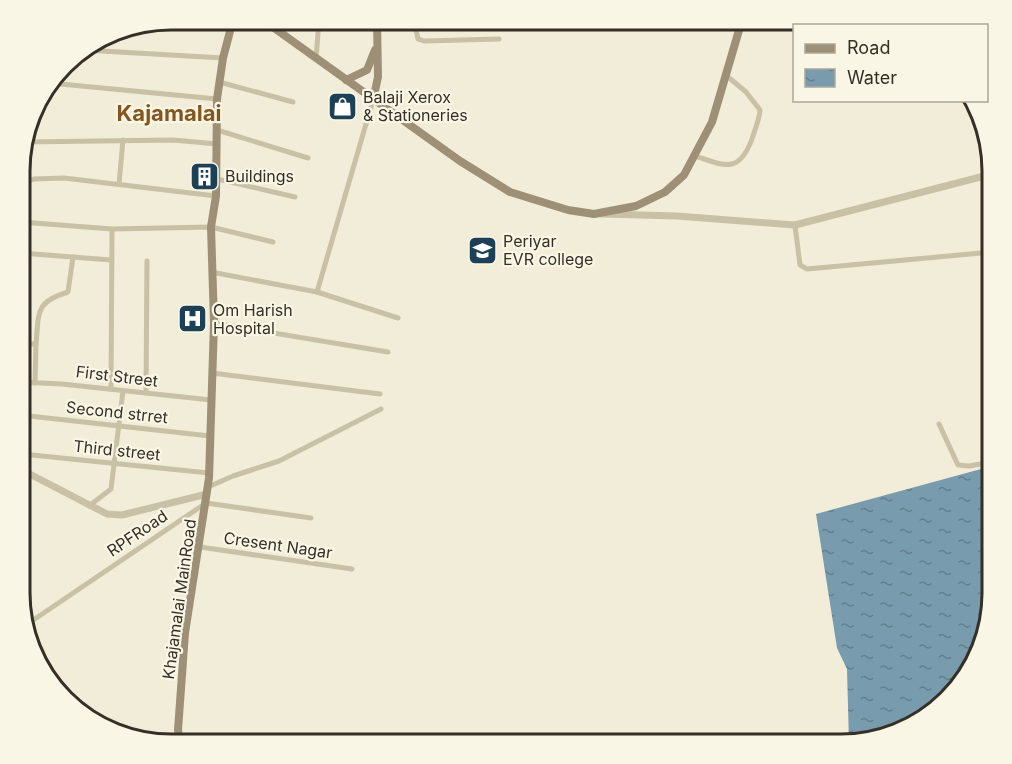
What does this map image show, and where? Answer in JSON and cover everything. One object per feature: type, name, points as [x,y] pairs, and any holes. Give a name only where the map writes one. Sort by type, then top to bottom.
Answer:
[{"type":"main road","name":"Khajamalai MainRoad","points":[[179,734],[185,633],[200,548],[209,473],[214,323],[211,227],[217,179],[217,99],[223,58],[230,30]]},
{"type":"main road","points":[[277,30],[459,161],[510,192],[568,210],[594,214],[636,206],[665,192],[684,175],[711,122],[740,30]]},
{"type":"main road","points":[[373,100],[378,77],[377,30]]},
{"type":"main road","points":[[346,80],[367,70],[374,57],[377,40]]},
{"type":"street","points":[[316,59],[318,30]]},
{"type":"street","points":[[415,30],[418,39],[424,41],[499,39]]},
{"type":"street","points":[[97,51],[223,58]]},
{"type":"street","points":[[695,156],[722,165],[735,164],[746,154],[760,110],[746,92],[727,76]]},
{"type":"street","points":[[219,82],[293,102]]},
{"type":"street","points":[[60,84],[217,99]]},
{"type":"street","points":[[317,292],[373,100]]},
{"type":"street","points":[[216,130],[308,158]]},
{"type":"street","points":[[33,142],[173,140],[217,144]]},
{"type":"street","points":[[119,184],[123,141]]},
{"type":"street","points":[[594,214],[677,216],[795,225],[982,177]]},
{"type":"street","points":[[30,180],[64,178],[216,196]]},
{"type":"street","points":[[217,179],[295,197]]},
{"type":"street","points":[[30,223],[112,229],[211,227],[273,242]]},
{"type":"street","points":[[795,225],[800,265],[807,269],[982,253]]},
{"type":"street","points":[[111,389],[112,229]]},
{"type":"street","points":[[30,254],[111,260]]},
{"type":"street","points":[[34,383],[36,344],[42,306],[50,298],[68,292],[73,257]]},
{"type":"street","points":[[146,393],[147,261]]},
{"type":"street","points":[[212,273],[317,292],[398,318]]},
{"type":"street","points":[[214,323],[388,352]]},
{"type":"street","points":[[30,344],[36,344]]},
{"type":"street","points":[[212,373],[380,394]]},
{"type":"street","name":"First Street","points":[[30,383],[211,400]]},
{"type":"street","points":[[89,506],[108,494],[115,464],[123,391]]},
{"type":"street","name":"RPFRoad","points":[[33,620],[233,476],[279,461],[381,409]]},
{"type":"street","name":"Second strret","points":[[30,416],[210,436]]},
{"type":"street","points":[[939,424],[958,465],[982,464]]},
{"type":"street","name":"Third street","points":[[30,455],[209,473]]},
{"type":"street","points":[[30,474],[107,514],[122,515],[207,495],[311,518]]},
{"type":"street","name":"Cresent Nagar","points":[[200,548],[352,569]]},
{"type":"water","points":[[982,469],[982,602],[975,638],[963,664],[941,693],[919,710],[878,729],[849,734],[847,669],[837,648],[816,514]]},
{"type":"place","name":"Balaji Xerox & Stationeries","points":[[342,106]]},
{"type":"place","name":"Buildings","points":[[204,176]]},
{"type":"place","name":"Periyar EVR college","points":[[482,250]]},
{"type":"place","name":"Om Harish Hospital","points":[[192,319]]},
{"type":"district","name":"Kajamalai","points":[[169,113]]}]
